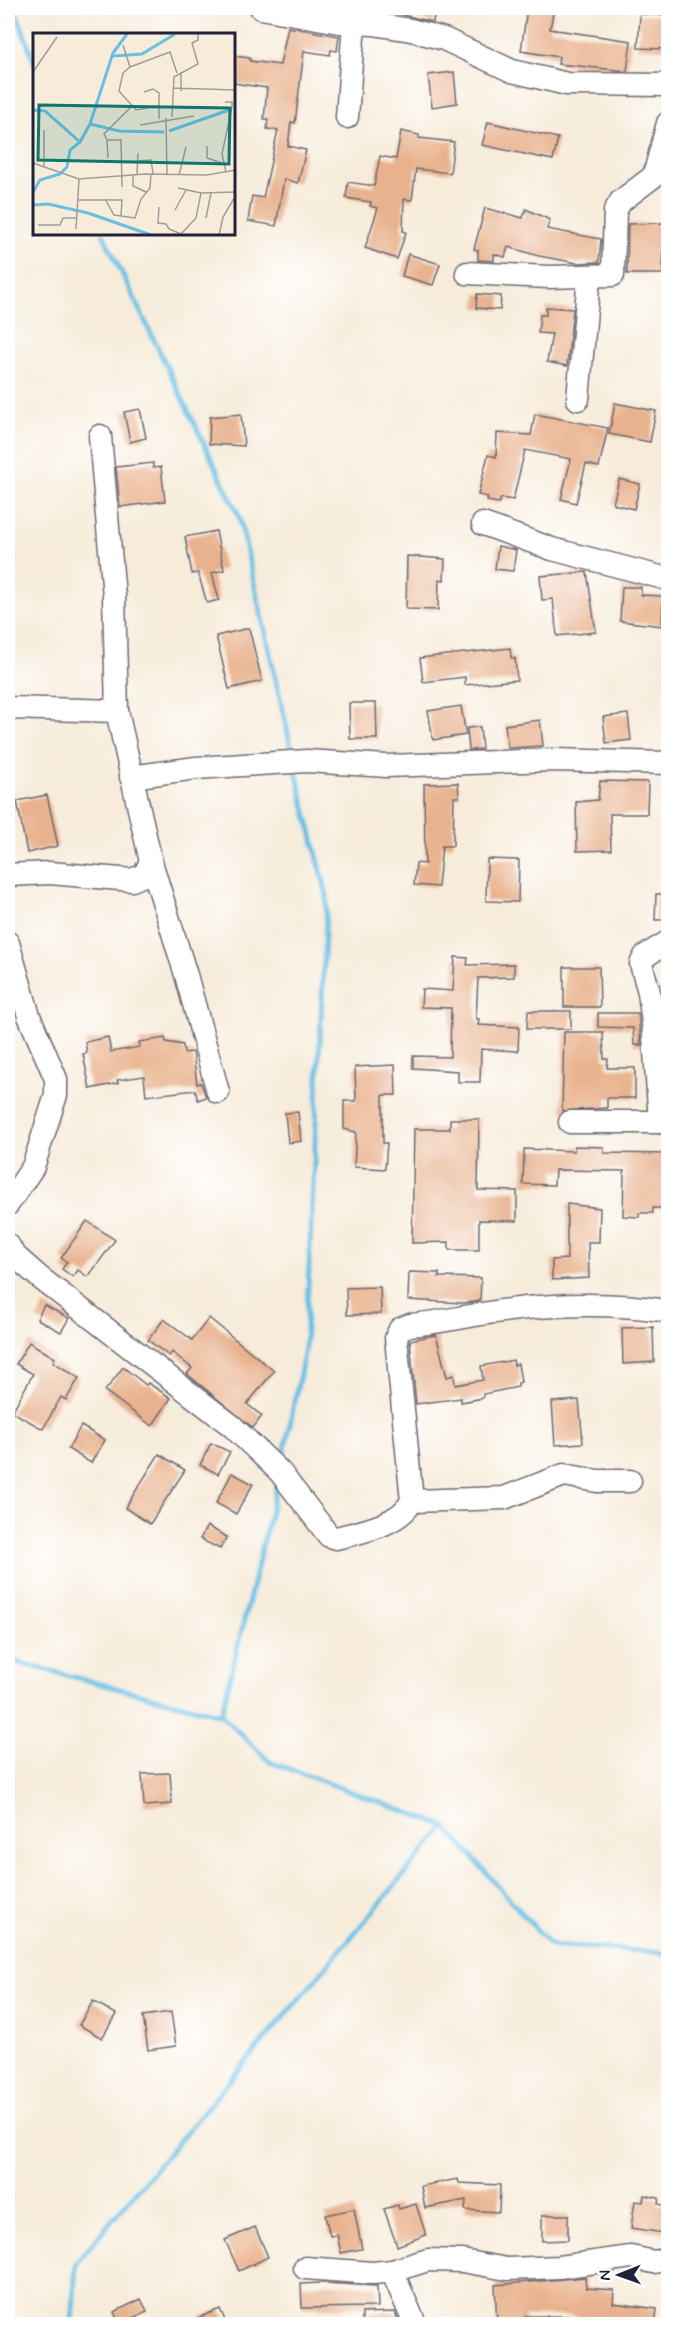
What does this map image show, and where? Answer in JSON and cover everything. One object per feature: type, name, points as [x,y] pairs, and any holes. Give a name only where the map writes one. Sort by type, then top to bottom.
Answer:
[{"type":"street","points":[[261,8],[411,30],[444,39],[512,71],[567,84],[669,85]]},
{"type":"street","points":[[347,117],[354,23]]},
{"type":"street","points":[[467,273],[590,277],[613,275],[615,211],[621,201],[654,176],[669,123]]},
{"type":"street","points":[[578,399],[590,277]]},
{"type":"street","points":[[100,436],[114,596],[117,711],[150,862],[186,975],[218,1092]]},
{"type":"street","points":[[483,524],[552,549],[669,579]]},
{"type":"street","points":[[8,708],[117,711]]},
{"type":"street","points":[[131,777],[196,768],[307,761],[387,766],[552,760],[669,763]]},
{"type":"street","points":[[8,875],[50,873],[132,880],[144,875],[150,862]]},
{"type":"street","points":[[570,1122],[664,1122],[649,992],[641,964],[645,956],[669,942]]},
{"type":"street","points":[[8,943],[29,1016],[56,1079],[56,1095],[33,1167],[8,1204]]},
{"type":"street","points":[[8,1245],[14,1255],[39,1277],[232,1426],[280,1472],[314,1512],[329,1536],[336,1538],[391,1520],[406,1511],[412,1502],[396,1338],[400,1329],[410,1325],[488,1313],[554,1306],[637,1307],[669,1311]]},
{"type":"street","points":[[412,1502],[504,1498],[564,1475],[597,1481],[630,1481]]},
{"type":"street","points":[[305,2268],[373,2273],[392,2271],[428,2260],[462,2261],[507,2269],[559,2266],[631,2257],[654,2262],[669,2259]]},
{"type":"street","points":[[392,2271],[415,2325]]},
{"type":"building","points":[[400,8],[435,8],[433,22],[399,14]]},
{"type":"building","points":[[527,8],[554,8],[550,29],[631,41],[627,71],[558,64],[559,57],[521,51]]},
{"type":"building","points":[[640,14],[665,15],[664,49],[638,48]]},
{"type":"building","points":[[288,27],[339,36],[337,51],[331,50],[330,55],[304,51],[295,123],[291,122],[288,146],[306,150],[298,183],[284,179],[276,226],[248,221],[252,196],[263,198],[278,130],[267,129],[268,119],[264,119],[267,88],[236,83],[236,56],[250,58],[250,61],[280,65]]},
{"type":"building","points":[[454,72],[457,103],[432,107],[428,75]]},
{"type":"building","points":[[488,122],[558,138],[553,160],[482,145]]},
{"type":"building","points":[[401,131],[419,135],[419,138],[454,142],[450,173],[416,169],[412,200],[404,199],[403,231],[406,232],[397,259],[365,248],[378,208],[370,206],[371,202],[346,198],[348,182],[374,186],[380,156],[396,159]]},
{"type":"building","points":[[485,208],[523,218],[526,209],[550,220],[547,229],[601,239],[599,262],[577,263],[508,247],[505,257],[494,254],[494,261],[478,260],[478,250],[474,249]]},
{"type":"building","points":[[664,223],[663,274],[627,274],[628,224]]},
{"type":"building","points":[[408,254],[440,264],[433,285],[402,276]]},
{"type":"building","points":[[477,294],[501,296],[500,310],[476,308]]},
{"type":"building","points":[[546,307],[573,309],[567,366],[547,362],[552,334],[538,333],[540,315],[546,315]]},
{"type":"building","points":[[615,403],[656,411],[650,442],[609,434]]},
{"type":"building","points":[[140,409],[146,438],[130,442],[124,412]]},
{"type":"building","points":[[241,414],[244,446],[209,444],[210,417]]},
{"type":"building","points":[[535,414],[608,428],[599,467],[586,464],[576,503],[561,499],[571,459],[525,450],[513,500],[501,498],[499,503],[487,501],[488,497],[478,495],[488,455],[496,457],[497,433],[531,435]]},
{"type":"building","points":[[153,463],[153,468],[161,467],[165,501],[120,507],[116,467]]},
{"type":"building","points":[[619,479],[640,484],[634,509],[613,504]]},
{"type":"building","points":[[216,531],[224,570],[212,573],[219,600],[207,603],[198,573],[192,574],[185,537]]},
{"type":"building","points":[[498,546],[516,550],[513,571],[495,569]]},
{"type":"building","points":[[407,556],[445,559],[444,580],[439,579],[438,610],[406,609]]},
{"type":"building","points":[[587,572],[596,632],[557,636],[553,599],[542,600],[540,576]]},
{"type":"building","points":[[622,587],[641,587],[641,595],[663,596],[662,626],[620,621]]},
{"type":"building","points":[[249,628],[262,681],[229,689],[216,636]]},
{"type":"building","points":[[510,648],[511,658],[515,658],[517,680],[465,685],[465,677],[423,682],[420,658]]},
{"type":"building","points":[[349,703],[376,703],[377,739],[350,739]]},
{"type":"building","points":[[461,706],[466,735],[433,740],[428,711]]},
{"type":"building","points":[[628,714],[631,740],[606,743],[603,717]]},
{"type":"building","points":[[540,720],[543,746],[508,748],[505,725]]},
{"type":"building","points":[[480,727],[482,749],[469,750],[467,728]]},
{"type":"building","points":[[600,781],[648,782],[647,814],[610,814],[611,850],[577,851],[576,802],[598,800]]},
{"type":"building","points":[[458,783],[459,797],[454,797],[453,846],[442,846],[438,887],[414,885],[416,863],[425,864],[424,784]]},
{"type":"building","points":[[47,795],[58,846],[27,853],[17,801]]},
{"type":"building","points":[[487,859],[519,860],[518,902],[486,901]]},
{"type":"building","points":[[656,894],[669,894],[669,920],[655,920]]},
{"type":"building","points":[[455,957],[468,958],[467,965],[514,964],[514,977],[478,978],[476,1019],[479,1019],[478,1025],[519,1027],[518,1051],[481,1049],[480,1082],[458,1082],[458,1071],[413,1068],[413,1056],[450,1057],[451,1008],[421,1007],[422,989],[453,991]]},
{"type":"building","points":[[564,967],[599,967],[600,1007],[564,1007]]},
{"type":"building","points":[[528,1011],[571,1011],[571,1029],[527,1029]]},
{"type":"building","points":[[598,1013],[638,1013],[641,1045],[634,1045],[633,1028],[598,1027]]},
{"type":"building","points":[[564,1032],[603,1032],[604,1059],[608,1059],[607,1068],[635,1068],[635,1098],[607,1098],[607,1108],[562,1111]]},
{"type":"building","points":[[108,1037],[111,1052],[140,1047],[139,1042],[165,1038],[166,1042],[183,1045],[184,1053],[193,1052],[197,1084],[201,1083],[206,1097],[198,1100],[195,1090],[146,1096],[144,1076],[117,1080],[118,1083],[90,1089],[83,1054],[87,1053],[85,1042]]},
{"type":"building","points":[[395,1065],[396,1095],[383,1095],[383,1143],[387,1143],[385,1169],[354,1167],[356,1132],[344,1129],[344,1101],[356,1101],[355,1067]]},
{"type":"building","points":[[298,1112],[301,1141],[288,1143],[285,1113]]},
{"type":"building","points":[[450,1119],[479,1119],[478,1190],[517,1191],[517,1221],[479,1220],[479,1250],[449,1250],[449,1242],[412,1243],[414,1129],[450,1129]]},
{"type":"building","points":[[574,1146],[604,1147],[604,1153],[669,1154],[669,1208],[653,1208],[653,1213],[639,1213],[639,1217],[623,1216],[624,1171],[555,1170],[554,1185],[523,1184],[524,1149],[574,1151]]},
{"type":"building","points":[[567,1204],[600,1208],[599,1242],[588,1242],[589,1278],[552,1280],[552,1260],[567,1259]]},
{"type":"building","points":[[87,1221],[115,1240],[88,1277],[78,1270],[73,1277],[62,1269],[67,1262],[61,1258]]},
{"type":"building","points":[[409,1272],[439,1273],[439,1277],[481,1278],[480,1301],[463,1303],[408,1300]]},
{"type":"building","points":[[380,1287],[381,1314],[347,1315],[346,1288]]},
{"type":"building","points":[[44,1305],[69,1318],[61,1332],[37,1319]]},
{"type":"building","points":[[209,1318],[274,1371],[247,1404],[262,1416],[253,1428],[187,1374],[192,1368],[172,1352],[169,1356],[148,1340],[164,1319],[192,1340]]},
{"type":"building","points":[[653,1327],[654,1362],[623,1364],[622,1328]]},
{"type":"building","points":[[436,1335],[447,1377],[454,1375],[455,1385],[483,1380],[481,1366],[513,1360],[514,1365],[518,1364],[521,1382],[518,1383],[518,1387],[483,1394],[483,1398],[461,1402],[461,1398],[416,1404],[410,1340]]},
{"type":"building","points":[[29,1342],[55,1358],[53,1362],[79,1378],[66,1400],[61,1397],[43,1429],[12,1412],[33,1374],[16,1364]]},
{"type":"building","points":[[123,1367],[146,1385],[148,1383],[171,1398],[152,1426],[105,1391]]},
{"type":"building","points":[[579,1400],[583,1443],[555,1445],[552,1402]]},
{"type":"building","points":[[81,1426],[105,1440],[91,1463],[68,1449]]},
{"type":"building","points":[[211,1443],[230,1452],[218,1474],[200,1465]]},
{"type":"building","points":[[159,1454],[185,1470],[150,1524],[125,1508]]},
{"type":"building","points":[[232,1473],[253,1484],[236,1514],[216,1503]]},
{"type":"building","points":[[207,1526],[227,1537],[220,1549],[200,1539]]},
{"type":"building","points":[[170,1773],[172,1804],[144,1806],[142,1774]]},
{"type":"building","points":[[93,2001],[116,2014],[102,2038],[79,2025]]},
{"type":"building","points":[[171,2012],[176,2046],[148,2050],[143,2016]]},
{"type":"building","points":[[458,2179],[459,2183],[500,2185],[499,2212],[465,2210],[466,2200],[425,2208],[421,2186]]},
{"type":"building","points":[[644,2195],[659,2198],[658,2204],[668,2206],[663,2233],[631,2228],[635,2201],[643,2202]]},
{"type":"building","points":[[416,2204],[426,2235],[397,2246],[384,2209],[398,2205],[399,2209]]},
{"type":"building","points":[[354,2209],[362,2249],[341,2253],[337,2235],[330,2236],[325,2215]]},
{"type":"building","points":[[542,2215],[568,2215],[568,2240],[542,2241]]},
{"type":"building","points":[[255,2227],[268,2257],[239,2271],[225,2240]]},
{"type":"building","points":[[585,2277],[586,2288],[614,2290],[613,2303],[657,2309],[655,2325],[576,2325],[576,2316],[525,2316],[526,2325],[497,2325],[495,2285]]},
{"type":"building","points":[[301,2284],[377,2286],[378,2307],[302,2308]]},
{"type":"building","points":[[141,2299],[147,2311],[120,2325],[114,2312]]},
{"type":"building","points":[[220,2309],[227,2325],[182,2325],[182,2324]]},
{"type":"building","points":[[395,2312],[400,2325],[362,2325],[362,2313]]},
{"type":"waterway","points":[[15,8],[33,59]]},
{"type":"waterway","points":[[104,236],[239,516],[293,756]]},
{"type":"waterway","points":[[282,1463],[305,1349],[327,895],[295,768]]},
{"type":"waterway","points":[[221,1715],[278,1481]]},
{"type":"waterway","points":[[8,1660],[221,1715],[270,1762],[445,1826],[550,1945],[668,1953]]},
{"type":"waterway","points":[[72,2324],[76,2263],[445,1826]]}]
